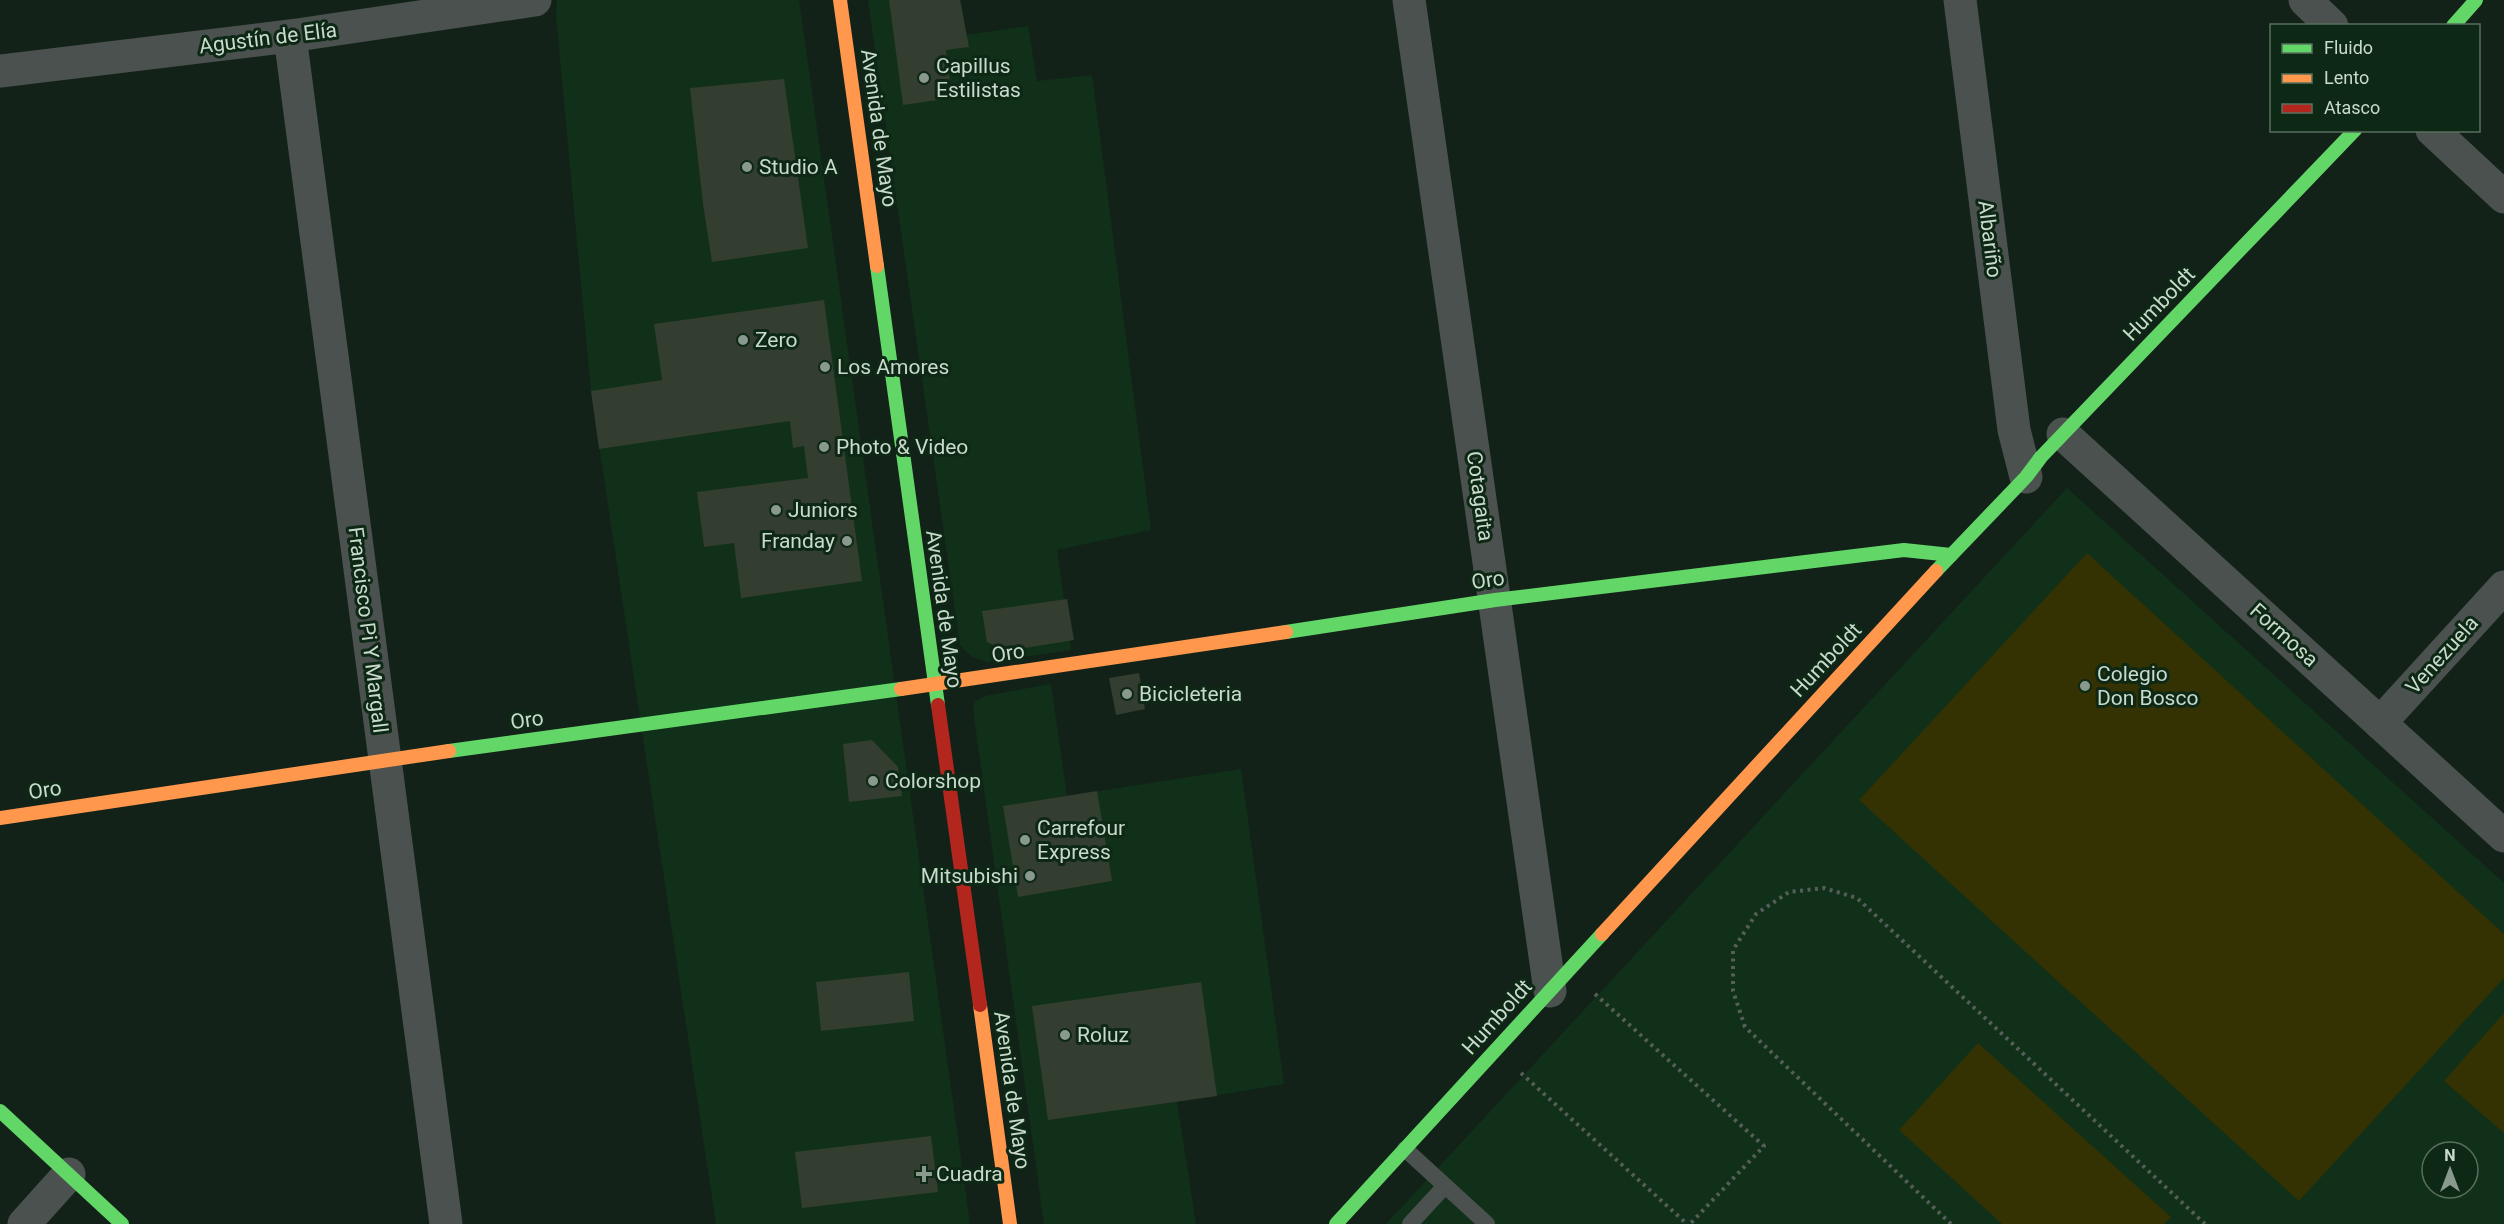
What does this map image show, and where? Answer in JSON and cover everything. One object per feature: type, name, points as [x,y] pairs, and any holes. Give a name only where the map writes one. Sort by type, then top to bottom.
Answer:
[{"type":"street","name":"Agustín de Elía","points":[[0,71],[290,36],[370,12],[535,0]]},
{"type":"street","name":"Avenida de Mayo","points":[[840,0],[933,685],[1010,1224]]},
{"type":"street","name":"Cotagaita","points":[[1409,0],[1495,600],[1560,981]]},
{"type":"street","name":"Albariño","points":[[1960,0],[2014,430],[2026,477]]},
{"type":"street","points":[[2305,0],[2330,24]]},
{"type":"street","points":[[2455,24],[2476,0]]},
{"type":"street","name":"Francisco Pi Y Margall","points":[[290,36],[446,1224]]},
{"type":"street","name":"Humboldt","points":[[1336,1224],[1951,555],[2026,477],[2063,434],[2353,132]]},
{"type":"street","points":[[2434,132],[2504,198]]},
{"type":"street","name":"Formosa","points":[[2063,434],[2504,836]]},
{"type":"street","name":"Oro","points":[[0,818],[385,760],[933,685],[1495,600],[1904,550],[1951,555]]},
{"type":"street","name":"Venezuela","points":[[2380,723],[2504,587]]},
{"type":"street","points":[[0,1111],[122,1224]]},
{"type":"street","points":[[24,1224],[69,1174]]},
{"type":"lane","points":[[1405,1149],[1487,1224]]},
{"type":"lane","points":[[1410,1224],[1445,1186]]},
{"type":"path","points":[[1951,1224],[1745,1027],[1733,991],[1733,950],[1756,914],[1789,892],[1824,888],[1857,898],[2205,1224]]},
{"type":"path","points":[[1496,1050],[1689,1224],[1764,1146],[1560,981]]},
{"type":"shaded area","points":[[557,0],[799,0],[970,1224],[716,1224],[591,391],[556,15]]},
{"type":"shaded area","points":[[868,0],[961,0],[966,35],[1028,26],[1037,81],[1092,75],[1151,530],[1057,550],[1071,650],[988,662],[972,657],[960,645]]},
{"type":"shaded area","name":"Colegio Don Bosco","points":[[2067,488],[2504,883],[2504,1224],[1386,1224]]},
{"type":"shaded area","points":[[2087,553],[2504,934],[2504,978],[2299,1201],[1859,800]]},
{"type":"shaded area","points":[[1051,684],[1067,796],[1241,769],[1284,1084],[1177,1102],[1196,1224],[1044,1224],[973,709],[975,701],[985,696]]},
{"type":"shaded area","points":[[2504,1013],[2504,1133],[2444,1081]]},
{"type":"shaded area","points":[[1978,1043],[2171,1217],[2164,1224],[2002,1224],[1899,1130]]},
{"type":"building","points":[[889,0],[960,0],[969,47],[946,50],[952,98],[903,105]]},
{"type":"building","points":[[784,79],[808,248],[712,262],[690,88]]},
{"type":"building","points":[[824,300],[862,581],[741,598],[734,543],[704,547],[697,492],[808,478],[804,446],[793,448],[790,421],[599,449],[591,391],[662,380],[654,324]]},
{"type":"building","points":[[1067,599],[1074,640],[1006,651],[987,642],[982,611]]},
{"type":"building","name":"Bicicleteria","points":[[1139,673],[1145,709],[1116,715],[1109,678]]},
{"type":"building","name":"Colorshop","points":[[872,740],[898,767],[902,796],[849,802],[843,744]]},
{"type":"building","points":[[1097,791],[1112,881],[1018,897],[1003,806]]},
{"type":"building","points":[[909,972],[914,1021],[821,1031],[816,982]]},
{"type":"building","points":[[1201,982],[1217,1096],[1048,1120],[1032,1006]]},
{"type":"building","points":[[931,1136],[938,1192],[802,1208],[795,1152]]},
{"type":"traffic: fast","points":[[2455,24],[2476,0]]},
{"type":"traffic: fast","points":[[1936,571],[2026,477],[2041,457],[2353,132]]},
{"type":"traffic: fast","points":[[877,266],[938,705]]},
{"type":"traffic: fast","points":[[1286,632],[1495,600],[1904,550],[1951,555]]},
{"type":"traffic: fast","points":[[449,751],[901,689]]},
{"type":"traffic: fast","points":[[1336,1224],[1602,934]]},
{"type":"traffic: fast","points":[[0,1111],[122,1224]]},
{"type":"traffic: slow","points":[[840,0],[877,266]]},
{"type":"traffic: slow","points":[[1602,934],[1936,571]]},
{"type":"traffic: slow","points":[[901,689],[1286,632]]},
{"type":"traffic: slow","points":[[0,818],[449,751]]},
{"type":"traffic: slow","points":[[980,1005],[1010,1224]]},
{"type":"traffic: jam","points":[[938,705],[980,1005]]},
{"type":"place","name":"Capillus Estilistas","points":[[924,78]]},
{"type":"place","name":"Studio A","points":[[747,167]]},
{"type":"place","name":"Zero","points":[[743,340]]},
{"type":"place","name":"Los Amores","points":[[825,367]]},
{"type":"place","name":"Photo & Video","points":[[824,447]]},
{"type":"place","name":"Juniors","points":[[776,510]]},
{"type":"place","name":"Franday","points":[[847,541]]},
{"type":"place","name":"Colegio Don Bosco","points":[[2085,686]]},
{"type":"place","name":"Bicicleteria","points":[[1127,694]]},
{"type":"place","name":"Colorshop","points":[[873,781]]},
{"type":"place","name":"Carrefour Express","points":[[1025,840]]},
{"type":"place","name":"Mitsubishi","points":[[1030,876]]},
{"type":"place","name":"Roluz","points":[[1065,1035]]},
{"type":"place","name":"Cuadra","points":[[924,1174]]}]
